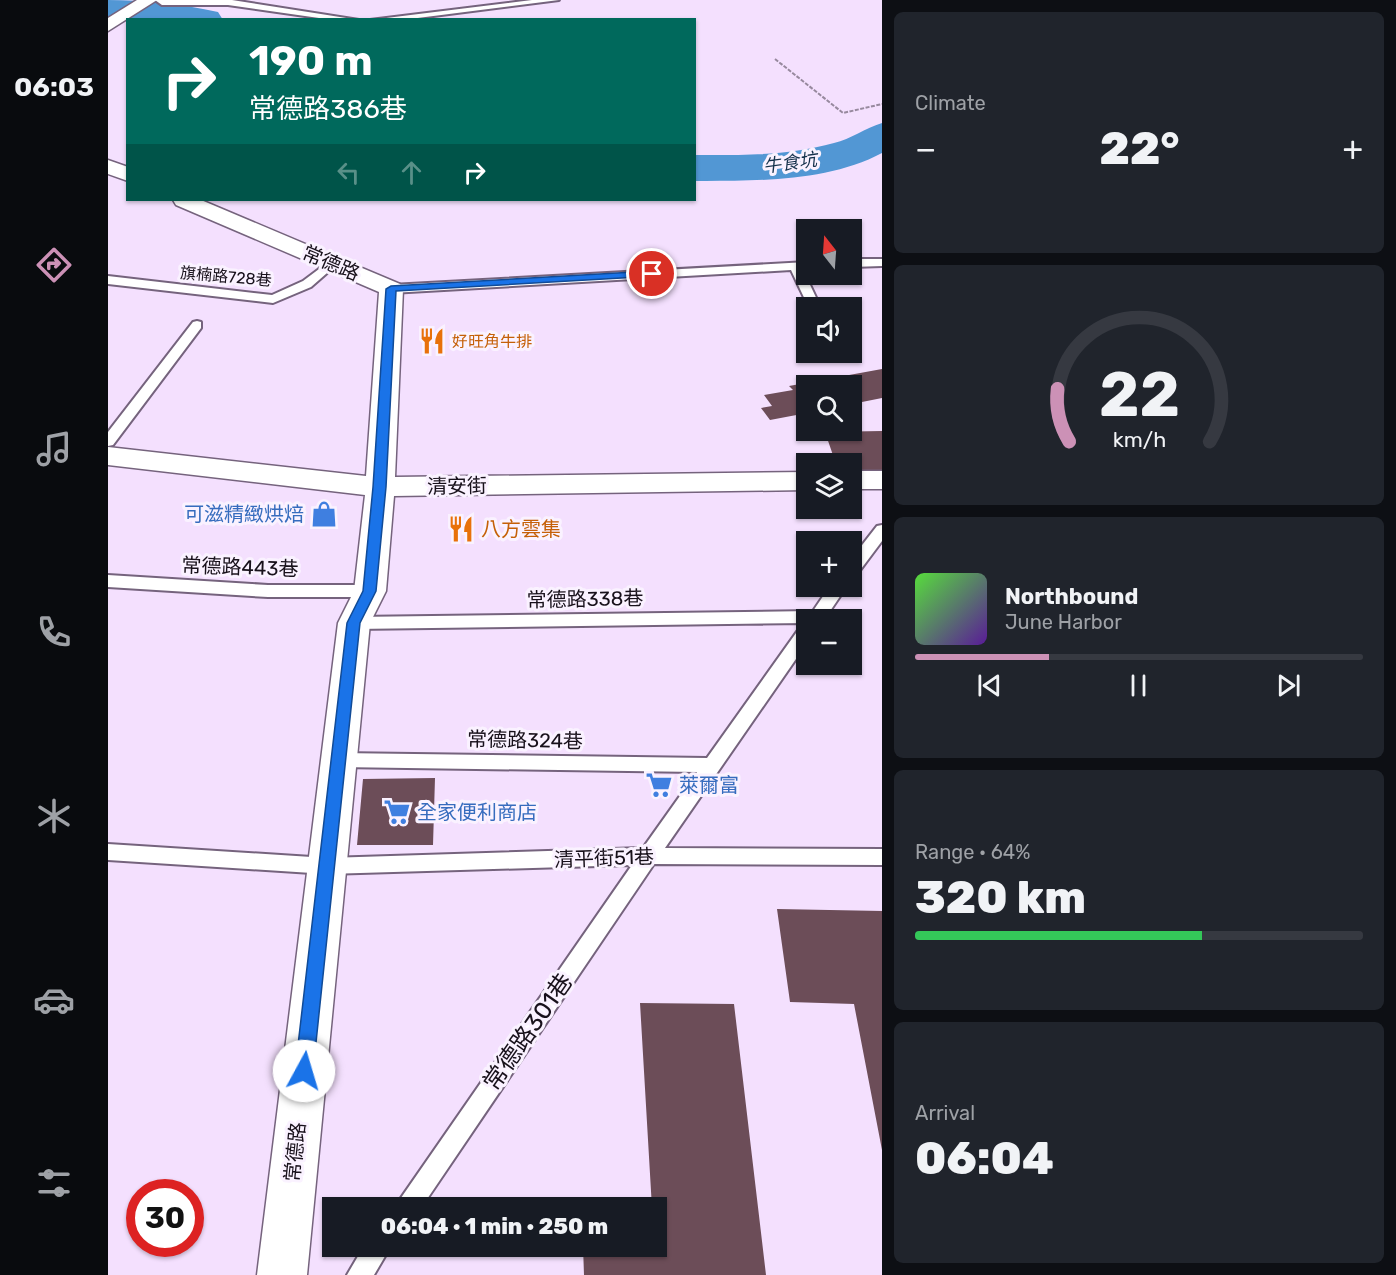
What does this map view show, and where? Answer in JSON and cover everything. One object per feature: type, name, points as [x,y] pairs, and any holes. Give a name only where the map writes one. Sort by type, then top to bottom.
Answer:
[{"type":"street","points":[[108,8],[122,0]]},
{"type":"street","points":[[108,26],[150,1]]},
{"type":"street","name":"常德路","points":[[186,201],[391,289],[380,487],[338,760],[282,1275]]},
{"type":"street","name":"清安街","points":[[108,456],[380,487],[796,481]]},
{"type":"street","points":[[862,480],[882,480]]},
{"type":"lane","points":[[392,18],[555,0]]},
{"type":"lane","points":[[150,1],[228,2],[341,18]]},
{"type":"lane","points":[[862,263],[882,262]]},
{"type":"lane","name":"旗楠路728巷","points":[[108,280],[273,299],[307,284],[331,264]]},
{"type":"lane","points":[[391,289],[796,266]]},
{"type":"lane","points":[[108,442],[197,326]]},
{"type":"lane","points":[[862,556],[882,530]]},
{"type":"lane","name":"常德路443巷","points":[[108,581],[268,591],[362,607]]},
{"type":"lane","name":"常德路338巷","points":[[362,607],[796,621]]},
{"type":"lane","name":"常德路301巷","points":[[414,1197],[651,856],[710,765],[796,646]]},
{"type":"lane","name":"常德路324巷","points":[[338,760],[710,765]]},
{"type":"lane","name":"清平街51巷","points":[[108,852],[327,866],[651,856],[882,857]]},
{"type":"lane","points":[[359,1275],[371,1257]]},
{"type":"path","points":[[775,59],[843,113],[882,104]]},
{"type":"building","points":[[882,369],[882,398],[862,402],[862,375],[849,375]]},
{"type":"building","points":[[796,385],[796,415],[770,420],[761,408],[772,406],[764,395],[793,390],[789,386]]},
{"type":"building","points":[[862,431],[882,431],[882,482],[862,482],[862,453],[832,453],[828,441],[862,441]]},
{"type":"building","name":"全家便利商店","points":[[435,778],[433,845],[357,845],[363,779]]},
{"type":"building","points":[[777,909],[882,911],[882,1150],[854,1004],[790,1002]]},
{"type":"building","points":[[640,1003],[734,1004],[766,1275],[584,1275],[583,1257],[667,1257],[667,1197],[651,1197]]},
{"type":"waterway","name":"牛食坑","points":[[108,7],[190,18]]},
{"type":"waterway","name":"牛食坑","points":[[696,168],[767,168],[848,154],[882,136]]},
{"type":"place","name":"好旺角牛排","points":[[432,341]]},
{"type":"place","name":"可滋精緻烘焙","points":[[324,514]]},
{"type":"place","name":"八方雲集","points":[[461,529]]},
{"type":"place","name":"萊爾富","points":[[659,785]]},
{"type":"place","name":"全家便利商店","points":[[397,812]]},
{"type":"route","points":[[304,1071],[354,623],[370,591],[380,487],[391,289],[652,274]]}]
